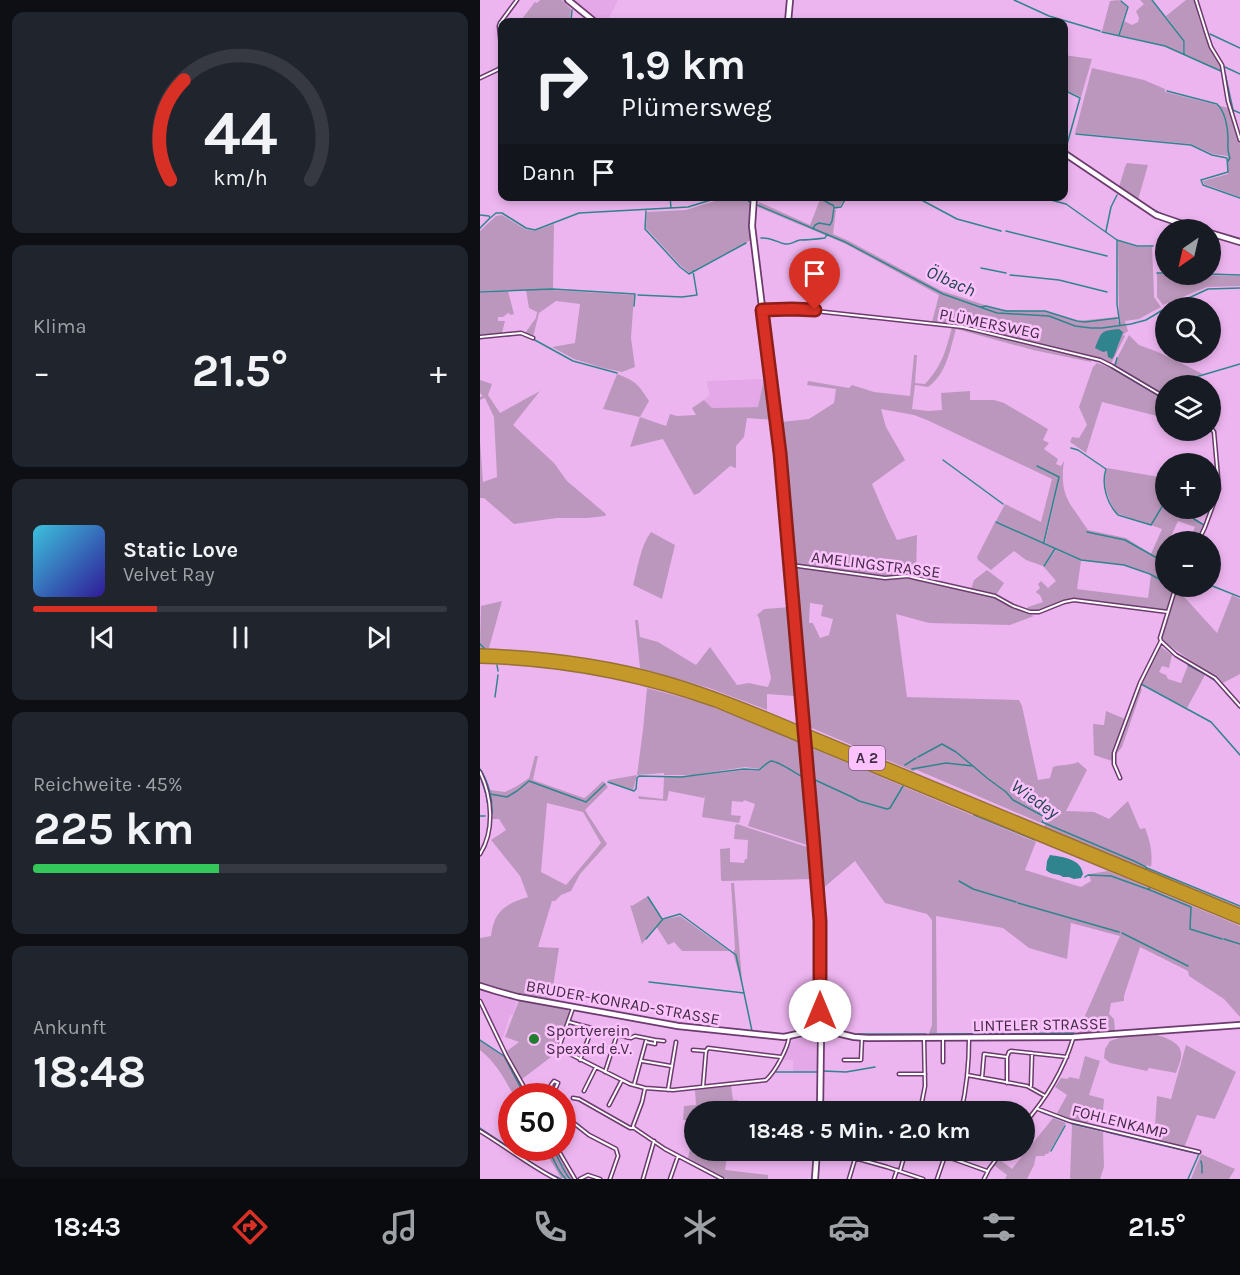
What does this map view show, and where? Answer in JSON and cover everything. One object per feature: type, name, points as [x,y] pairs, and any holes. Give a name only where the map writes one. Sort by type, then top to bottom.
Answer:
[{"type":"highway","name":"A 2","points":[[480,653],[586,663],[625,670],[701,692],[768,717],[1240,913]]},
{"type":"highway","name":"A 2","points":[[480,659],[547,663],[603,672],[662,685],[708,700],[781,728],[1240,920]]},
{"type":"main road","points":[[568,0],[590,18]]},
{"type":"main road","points":[[788,18],[790,0]]},
{"type":"main road","points":[[1068,156],[1156,215],[1168,219]]},
{"type":"main road","points":[[753,201],[752,226],[780,453],[820,921],[820,1101]]},
{"type":"main road","points":[[1221,236],[1240,242]]},
{"type":"main road","name":"BRUDER-KONRAD-STRASSE","points":[[480,986],[507,994],[678,1026],[779,1037],[820,1031]]},
{"type":"main road","name":"LINTELER STRASSE","points":[[820,1031],[862,1037],[1073,1037],[1240,1025]]},
{"type":"main road","points":[[815,1179],[816,1161]]},
{"type":"street","points":[[504,18],[517,0]]},
{"type":"street","points":[[1196,0],[1211,47],[1222,65],[1228,101],[1240,140]]},
{"type":"street","points":[[480,78],[498,69]]},
{"type":"street","name":"PLÜMERSWEG","points":[[762,310],[815,310],[963,327],[1100,360],[1155,391]]},
{"type":"street","points":[[480,337],[522,333],[533,338]]},
{"type":"street","points":[[1203,531],[1219,489],[1215,441]]},
{"type":"street","name":"AMELINGSTRASSE","points":[[789,565],[885,578],[908,576],[995,596],[1030,612],[1039,612],[1074,600],[1168,612]]},
{"type":"street","points":[[1120,778],[1114,764],[1114,753],[1140,683],[1161,641],[1173,597]]},
{"type":"street","points":[[1161,641],[1176,655],[1215,678],[1240,706]]},
{"type":"street","points":[[480,772],[488,793],[490,816],[486,840],[480,854]]},
{"type":"street","points":[[480,1001],[522,1083]]},
{"type":"street","points":[[574,1007],[560,1049],[634,1086],[645,1088],[668,1090],[766,1080],[772,1074],[789,1043],[789,1037]]},
{"type":"street","points":[[569,1022],[631,1038],[635,1036],[646,1040],[664,1041]]},
{"type":"street","points":[[580,1060],[592,1029]]},
{"type":"street","points":[[605,1072],[617,1035]]},
{"type":"street","points":[[844,1060],[861,1060],[862,1037]]},
{"type":"street","points":[[1035,1112],[1063,1067],[1073,1037]]},
{"type":"street","points":[[922,1101],[925,1074],[924,1038]]},
{"type":"street","points":[[943,1038],[943,1062]]},
{"type":"street","points":[[964,1101],[969,1038]]},
{"type":"street","points":[[634,1086],[646,1040]]},
{"type":"street","points":[[668,1090],[676,1042]]},
{"type":"street","points":[[703,1087],[706,1051],[710,1047],[781,1057]]},
{"type":"street","points":[[693,1050],[706,1051]]},
{"type":"street","points":[[1007,1083],[1007,1057],[1011,1051],[1067,1057]]},
{"type":"street","points":[[1030,1087],[1032,1053]]},
{"type":"street","points":[[982,1078],[984,1054],[1007,1057]]},
{"type":"street","points":[[641,1061],[671,1066]]},
{"type":"street","points":[[584,1091],[596,1067]]},
{"type":"street","points":[[899,1074],[925,1074]]},
{"type":"street","points":[[967,1075],[1030,1087],[1046,1096]]},
{"type":"street","points":[[609,1105],[622,1080]]},
{"type":"street","points":[[634,1128],[645,1088]]},
{"type":"street","points":[[576,1098],[630,1128],[634,1128],[678,1156],[722,1179]]},
{"type":"street","name":"FOHLENKAMP","points":[[1038,1109],[1071,1122],[1199,1152]]},
{"type":"street","points":[[576,1125],[589,1135],[616,1149],[618,1156],[610,1179]]},
{"type":"street","points":[[480,1131],[556,1179]]},
{"type":"street","points":[[643,1179],[654,1141]]},
{"type":"street","points":[[670,1179],[678,1156]]},
{"type":"street","points":[[565,1161],[575,1179]]},
{"type":"street","points":[[849,1179],[854,1161]]},
{"type":"street","points":[[862,1161],[923,1179]]},
{"type":"street","points":[[894,1179],[902,1161]]},
{"type":"street","points":[[937,1179],[943,1161]]},
{"type":"street","points":[[959,1161],[987,1171]]},
{"type":"street","points":[[984,1179],[995,1161]]},
{"type":"street","points":[[580,1179],[588,1175],[600,1179]]},
{"type":"shaded area","points":[[540,0],[562,0],[571,9],[570,18],[523,18],[535,2]]},
{"type":"shaded area","points":[[572,0],[618,0],[609,18],[595,18]]},
{"type":"shaded area","points":[[1119,0],[1127,7],[1118,35],[1102,31],[1110,1]]},
{"type":"shaded area","points":[[1140,0],[1151,0],[1184,41],[1184,54],[1165,46],[1119,35],[1124,21],[1132,25],[1138,22],[1136,11],[1144,4]]},
{"type":"shaded area","points":[[1186,0],[1195,0],[1207,41],[1223,72],[1185,55],[1185,41],[1166,16]]},
{"type":"shaded area","points":[[1068,56],[1092,59],[1081,97],[1068,91]]},
{"type":"shaded area","points":[[1092,68],[1144,80],[1165,89],[1165,92],[1229,108],[1240,144],[1240,197],[1204,184],[1203,181],[1228,174],[1228,156],[1213,154],[1191,144],[1075,133]]},
{"type":"shaded area","points":[[1127,163],[1148,165],[1138,200],[1119,187]]},
{"type":"shaded area","points":[[715,201],[750,203],[751,240],[689,273],[646,228],[647,212],[686,210]]},
{"type":"shaded area","points":[[819,201],[843,201],[840,206],[833,208],[836,210],[833,234],[942,291],[997,309],[1045,311],[1077,321],[1117,317],[1119,322],[1118,241],[1137,247],[1152,247],[1155,310],[1139,319],[1125,321],[1128,331],[1123,335],[1125,336],[1111,364],[1101,359],[963,325],[932,322],[939,295],[846,244],[758,207],[759,202],[810,225]]},
{"type":"shaded area","points":[[502,215],[525,229],[535,231],[554,224],[553,289],[533,290],[634,295],[631,338],[635,367],[622,372],[603,368],[574,359],[552,347],[575,343],[580,304],[556,301],[539,313],[533,337],[525,333],[536,318],[537,312],[529,308],[526,290],[480,291],[480,231],[496,216]]},
{"type":"shaded area","points":[[1221,276],[1240,276],[1240,286],[1207,287],[1183,297],[1157,297],[1157,285],[1221,285]]},
{"type":"shaded area","points":[[508,291],[514,314],[508,313],[503,317],[498,317],[498,321],[505,321],[502,333],[480,335],[480,293]]},
{"type":"shaded area","points":[[952,327],[1091,359],[1091,362],[1033,350],[956,329],[947,361],[940,375],[928,387],[915,385],[912,409],[942,410],[941,393],[970,391],[970,400],[994,400],[1004,403],[1048,429],[1043,440],[1049,443],[1044,449],[1058,459],[1056,464],[1061,466],[1064,461],[1063,483],[1067,498],[1088,530],[1126,538],[1151,554],[1155,545],[1155,576],[1124,565],[1081,560],[1045,543],[1059,481],[1044,543],[996,521],[1005,504],[1041,522],[1052,479],[927,420],[914,415],[881,409],[886,427],[905,460],[872,484],[897,540],[917,535],[916,576],[886,577],[794,564],[781,425],[782,422],[809,419],[834,403],[836,389],[807,385],[808,381],[849,388],[852,385],[874,392],[910,396],[914,355],[917,355],[915,383],[925,384],[939,364]]},
{"type":"shaded area","points":[[1119,329],[1123,332],[1112,359],[1108,357],[1107,351],[1103,352],[1095,348],[1102,333]]},
{"type":"shaded area","points":[[1129,335],[1139,345],[1155,351],[1155,363],[1180,363],[1203,374],[1155,375],[1155,389],[1114,364]]},
{"type":"shaded area","points":[[1097,363],[1112,367],[1155,393],[1155,415],[1102,402],[1086,453],[1070,442],[1072,437],[1079,438],[1087,425],[1079,407],[1093,367]]},
{"type":"shaded area","points":[[617,374],[636,384],[649,401],[640,417],[603,409]]},
{"type":"shaded area","points":[[764,379],[758,407],[712,408],[704,400],[710,394],[708,381]]},
{"type":"shaded area","points":[[764,379],[768,379],[774,420],[747,418],[744,437],[736,446],[736,468],[730,466],[694,495],[663,439],[630,447],[640,417],[666,426],[670,414],[696,415],[692,408],[704,400],[712,408],[758,407]]},
{"type":"shaded area","points":[[480,380],[492,384],[488,395],[500,413],[540,391],[513,425],[554,463],[567,481],[606,514],[605,516],[557,518],[514,524],[484,498],[480,498],[480,441],[483,482],[497,477],[494,417],[485,398],[480,400],[483,396],[480,393]]},
{"type":"shaded area","points":[[1107,468],[1155,476],[1155,519],[1194,519],[1205,525],[1202,531],[1193,531],[1195,527],[1178,521],[1174,531],[1161,531],[1162,529],[1116,513],[1107,491],[1105,480]]},
{"type":"shaded area","points":[[995,522],[1055,549],[1043,566],[1026,560],[1014,551],[991,570],[977,557]]},
{"type":"shaded area","points":[[651,532],[675,545],[662,599],[633,585],[642,551]]},
{"type":"shaded area","points":[[1056,550],[1081,561],[1077,589],[1148,598],[1151,575],[1155,578],[1155,597],[1170,597],[1167,609],[1074,599],[1045,609],[1027,610],[1028,607],[1043,602],[1036,592],[1040,588],[1038,584],[1041,581],[1048,588],[1056,581],[1044,567]]},
{"type":"shaded area","points":[[794,567],[886,580],[916,579],[996,597],[1034,616],[1010,625],[929,623],[896,614],[907,697],[1019,700],[1038,780],[1050,778],[1053,767],[1078,762],[1087,770],[1066,811],[1094,812],[1109,819],[1128,801],[1140,829],[1145,828],[1147,833],[1150,842],[1151,867],[1147,865],[1145,869],[1044,827],[1046,821],[1042,819],[1041,823],[807,726]],"holes":[[[810,603],[823,605],[821,616],[833,619],[829,635],[820,638],[813,623],[809,623]]]},
{"type":"shaded area","points":[[987,570],[1004,583],[996,595],[971,589],[974,580]]},
{"type":"shaded area","points":[[1232,595],[1240,599],[1240,674],[1223,683],[1217,676],[1190,660],[1161,638],[1174,597],[1184,597],[1217,633]]},
{"type":"shaded area","points":[[502,601],[489,648],[480,648],[481,606]]},
{"type":"shaded area","points":[[791,607],[800,724],[797,722],[794,696],[767,694],[767,710],[709,688],[640,668],[635,620],[638,620],[640,637],[658,642],[696,665],[710,647],[737,685],[749,683],[768,687],[771,678],[757,615],[764,609]]},
{"type":"shaded area","points":[[1160,646],[1172,655],[1169,668],[1162,666],[1159,672],[1166,675],[1168,679],[1181,683],[1188,665],[1205,675],[1187,708],[1142,684]]},
{"type":"shaded area","points":[[1136,687],[1142,689],[1122,747],[1113,756],[1112,761],[1094,755],[1093,724],[1104,725],[1106,711],[1125,719]]},
{"type":"shaded area","points":[[647,688],[699,702],[731,714],[802,743],[811,845],[748,826],[755,804],[744,800],[743,802],[732,801],[731,815],[741,816],[739,823],[702,817],[705,796],[704,798],[669,791],[667,801],[639,799],[638,796],[663,799],[664,777],[694,776],[745,770],[758,771],[769,761],[759,769],[745,767],[694,775],[664,775],[664,773],[637,775]]},
{"type":"shaded area","points":[[809,747],[1036,842],[1025,870],[1081,887],[1091,881],[1089,874],[1108,871],[1240,926],[1240,1017],[1224,999],[1189,976],[1188,971],[1140,947],[1124,1001],[1111,1003],[1109,1014],[1114,1019],[1115,1031],[1077,1034],[1120,936],[1071,923],[1067,959],[1029,948],[1003,928],[936,916],[937,1033],[929,1033],[932,1025],[932,920],[927,914],[885,903],[855,861],[821,890],[819,853],[821,843],[814,816]]},
{"type":"shaded area","points":[[535,756],[538,756],[533,780],[584,798],[603,781],[608,787],[585,810],[607,844],[580,874],[571,891],[552,901],[538,947],[559,948],[551,1000],[518,994],[480,983],[480,938],[491,936],[495,920],[502,910],[528,897],[520,876],[491,840],[506,830],[499,819],[492,819],[490,790],[505,792],[529,778]],"holes":[[[547,803],[583,812],[601,843],[566,885],[541,872]]]},
{"type":"shaded area","points":[[637,775],[633,790],[608,780]]},
{"type":"shaded area","points":[[737,824],[810,848],[814,879],[722,881],[720,849],[730,848],[730,862],[744,863],[747,859],[748,840],[734,839]]},
{"type":"shaded area","points":[[1050,855],[1075,862],[1082,869],[1081,878],[1063,877],[1048,872],[1046,870],[1047,861]]},
{"type":"shaded area","points":[[731,883],[734,883],[742,980],[733,953],[735,949]]},
{"type":"shaded area","points":[[648,896],[662,920],[680,916],[729,951],[682,951],[674,942],[668,945],[656,926],[642,944],[630,905]]},
{"type":"shaded area","points":[[480,990],[517,999],[503,1037],[500,1038],[480,997]]},
{"type":"shaded area","name":"Sportverein Spexard e.V.","points":[[519,999],[567,1009],[570,1013],[558,1050],[522,1079],[507,1051],[519,1042],[505,1037]]},
{"type":"shaded area","points":[[1157,1035],[1172,1041],[1180,1049],[1181,1058],[1176,1073],[1149,1068],[1147,1071],[1110,1063],[1104,1058],[1105,1049],[1110,1041],[1122,1037]]},
{"type":"shaded area","points":[[813,1036],[817,1044],[817,1071],[793,1072],[793,1060],[782,1060],[793,1040]]},
{"type":"shaded area","points":[[480,1040],[505,1057],[520,1083],[506,1083],[496,1066],[480,1050]]},
{"type":"shaded area","points":[[1186,1045],[1236,1072],[1215,1119],[1197,1115],[1184,1148],[1154,1141],[1157,1096],[1171,1099]]},
{"type":"shaded area","points":[[1085,1056],[1100,1061],[1089,1095],[1104,1099],[1102,1122],[1079,1121],[1056,1115],[1067,1095],[1055,1087],[1061,1078],[1079,1079]]},
{"type":"shaded area","points":[[731,1086],[733,1100],[738,1100],[696,1101],[695,1090]]},
{"type":"shaded area","points":[[1053,1118],[1066,1123],[1048,1154],[1036,1156],[1035,1160],[1035,1140]]},
{"type":"shaded area","points":[[1072,1125],[1103,1132],[1104,1167],[1100,1179],[1070,1178]]},
{"type":"shaded area","points":[[1201,1154],[1235,1169],[1229,1179],[1191,1179]]},
{"type":"shaded area","points":[[551,1161],[563,1161],[572,1179],[561,1178]]},
{"type":"shaded area","points":[[694,1161],[726,1161],[725,1170],[768,1175],[768,1179],[727,1179]]},
{"type":"shaded area","points":[[997,1161],[1002,1161],[1012,1169],[1018,1161],[1035,1161],[1027,1179],[1005,1179],[1007,1175],[994,1165]]},
{"type":"waterway","points":[[1014,0],[1056,18]]},
{"type":"waterway","points":[[1152,0],[1184,41],[1184,54]]},
{"type":"waterway","points":[[1119,35],[1128,7],[1121,1]]},
{"type":"waterway","points":[[569,4],[587,18]]},
{"type":"waterway","points":[[571,18],[572,10]]},
{"type":"waterway","points":[[1068,22],[1100,31]]},
{"type":"waterway","points":[[1102,32],[1165,46],[1223,72]]},
{"type":"waterway","points":[[1210,34],[1240,48]]},
{"type":"waterway","points":[[1225,67],[1240,74]]},
{"type":"waterway","points":[[1225,73],[1233,110],[1240,113]]},
{"type":"waterway","points":[[1167,91],[1217,104],[1220,107],[1227,129],[1230,158],[1228,161]]},
{"type":"waterway","points":[[1068,92],[1080,98],[1068,141]]},
{"type":"waterway","points":[[1076,134],[1191,145],[1212,155],[1227,158],[1228,172],[1201,180],[1203,185],[1240,198]]},
{"type":"waterway","points":[[1106,231],[1111,207],[1117,195]]},
{"type":"waterway","points":[[670,201],[671,208]]},
{"type":"waterway","name":"Ölbach","points":[[480,228],[496,213],[502,213],[526,228],[535,230],[579,213],[688,207],[708,201]]},
{"type":"waterway","points":[[825,201],[834,207]]},
{"type":"waterway","points":[[813,229],[819,223],[830,225],[834,208],[841,207],[844,201]]},
{"type":"waterway","points":[[923,201],[957,219],[1001,231]]},
{"type":"waterway","points":[[1054,201],[1066,204],[1117,240],[1137,246],[1153,246]]},
{"type":"waterway","name":"Ölbach","points":[[755,204],[845,242],[943,294],[997,313],[1049,316],[1075,326],[1091,328],[1131,324],[1155,315]]},
{"type":"waterway","points":[[1152,209],[1164,215]]},
{"type":"waterway","points":[[646,211],[645,229],[689,274],[746,243]]},
{"type":"waterway","points":[[480,215],[490,218]]},
{"type":"waterway","points":[[1006,231],[1107,256]]},
{"type":"waterway","points":[[761,238],[787,244],[800,240],[825,238],[827,234]]},
{"type":"waterway","points":[[1117,241],[1117,304],[1120,326]]},
{"type":"waterway","points":[[981,268],[1006,273]]},
{"type":"waterway","points":[[638,295],[682,297],[697,295],[693,271]]},
{"type":"waterway","points":[[1221,274],[1240,275]]},
{"type":"waterway","points":[[1010,275],[1059,280],[1107,292]]},
{"type":"waterway","name":"Ölbach","points":[[1191,297],[1208,289],[1240,288]]},
{"type":"waterway","points":[[480,292],[552,289],[635,294],[634,306]]},
{"type":"waterway","name":"Ölbach","points":[[981,307],[1006,311],[1045,311],[1085,322],[1118,318]]},
{"type":"waterway","points":[[770,311],[801,311]]},
{"type":"waterway","points":[[847,316],[873,319]]},
{"type":"waterway","points":[[506,336],[521,334],[573,361],[617,373]]},
{"type":"waterway","points":[[1117,358],[1115,366],[1155,390]]},
{"type":"waterway","points":[[1203,375],[1240,364]]},
{"type":"waterway","points":[[1112,368],[1155,393]]},
{"type":"waterway","points":[[1071,448],[1078,450],[1106,469],[1104,481],[1106,494],[1118,515],[1151,525],[1155,518]]},
{"type":"waterway","points":[[943,460],[1003,504]]},
{"type":"waterway","points":[[1037,466],[1059,477],[1044,542]]},
{"type":"waterway","points":[[1194,519],[1204,525]]},
{"type":"waterway","points":[[996,522],[1081,560],[1124,565],[1155,577]]},
{"type":"waterway","points":[[1087,532],[1125,540],[1155,557]]},
{"type":"waterway","points":[[1044,566],[1055,549]]},
{"type":"waterway","points":[[1221,589],[1240,597]]},
{"type":"waterway","points":[[480,644],[485,649]]},
{"type":"waterway","points":[[497,665],[498,671]]},
{"type":"waterway","points":[[1188,665],[1205,674]]},
{"type":"waterway","points":[[495,697],[498,675]]},
{"type":"waterway","points":[[1208,676],[1217,682]]},
{"type":"waterway","points":[[1141,684],[1211,722],[1240,755]]},
{"type":"waterway","points":[[1226,693],[1240,708]]},
{"type":"waterway","points":[[918,757],[942,744],[973,766]]},
{"type":"waterway","points":[[905,765],[916,758]]},
{"type":"waterway","name":"Wiedey","points":[[608,782],[634,791],[639,776],[681,777],[744,769],[759,770],[771,761],[803,777]]},
{"type":"waterway","name":"Wiedey","points":[[912,769],[946,763],[973,766],[1013,800],[1045,817],[1042,822],[1134,861],[1146,869]]},
{"type":"waterway","name":"Wiedey","points":[[480,769],[489,790],[492,813]]},
{"type":"waterway","points":[[480,776],[488,805]]},
{"type":"waterway","name":"Wiedey","points":[[813,779],[859,801],[887,809],[890,808],[903,786]]},
{"type":"waterway","name":"Wiedey","points":[[490,794],[507,797],[529,781],[586,802],[605,784]]},
{"type":"waterway","points":[[974,815],[1035,840]]},
{"type":"waterway","name":"Wiedey","points":[[480,816],[485,816]]},
{"type":"waterway","points":[[1147,868],[1240,906]]},
{"type":"waterway","points":[[1085,877],[1088,875],[1111,876],[1150,890]]},
{"type":"waterway","points":[[959,881],[973,889],[1016,902]]},
{"type":"waterway","name":"Wiedey","points":[[1149,888],[1191,907],[1190,929],[1222,939]]},
{"type":"waterway","points":[[648,897],[662,919]]},
{"type":"waterway","points":[[1018,903],[1119,932]]},
{"type":"waterway","points":[[646,939],[663,919],[680,914],[736,955],[752,1031]]},
{"type":"waterway","points":[[1122,933],[1188,966]]},
{"type":"waterway","name":"Wiedey","points":[[1224,939],[1240,944]]},
{"type":"waterway","points":[[649,982],[744,993]]},
{"type":"waterway","points":[[930,1034],[1074,1033]]},
{"type":"waterway","points":[[858,1034],[926,1034]]},
{"type":"waterway","points":[[827,1036],[838,1036]]},
{"type":"waterway","points":[[842,1037],[849,1038]]},
{"type":"waterway","points":[[480,1040],[504,1056],[518,1083]]},
{"type":"waterway","points":[[823,1071],[846,1072],[875,1067]]},
{"type":"waterway","points":[[776,1072],[818,1072]]},
{"type":"waterway","points":[[1041,1112],[1068,1122]]},
{"type":"waterway","points":[[1072,1124],[1104,1131]]},
{"type":"waterway","points":[[1051,1151],[1065,1126]]},
{"type":"waterway","points":[[480,1128],[544,1171],[561,1179]]},
{"type":"waterway","points":[[1107,1132],[1199,1154],[1188,1179]]},
{"type":"waterway","points":[[555,1161],[566,1179]]},
{"type":"waterway","points":[[560,1161],[570,1179]]},
{"type":"waterway","points":[[1201,1161],[1202,1173]]},
{"type":"place","name":"Sportverein Spexard e.V.","points":[[534,1039]]},
{"type":"route","points":[[815,310],[762,310],[780,453],[813,834],[820,921],[820,1011]]}]
